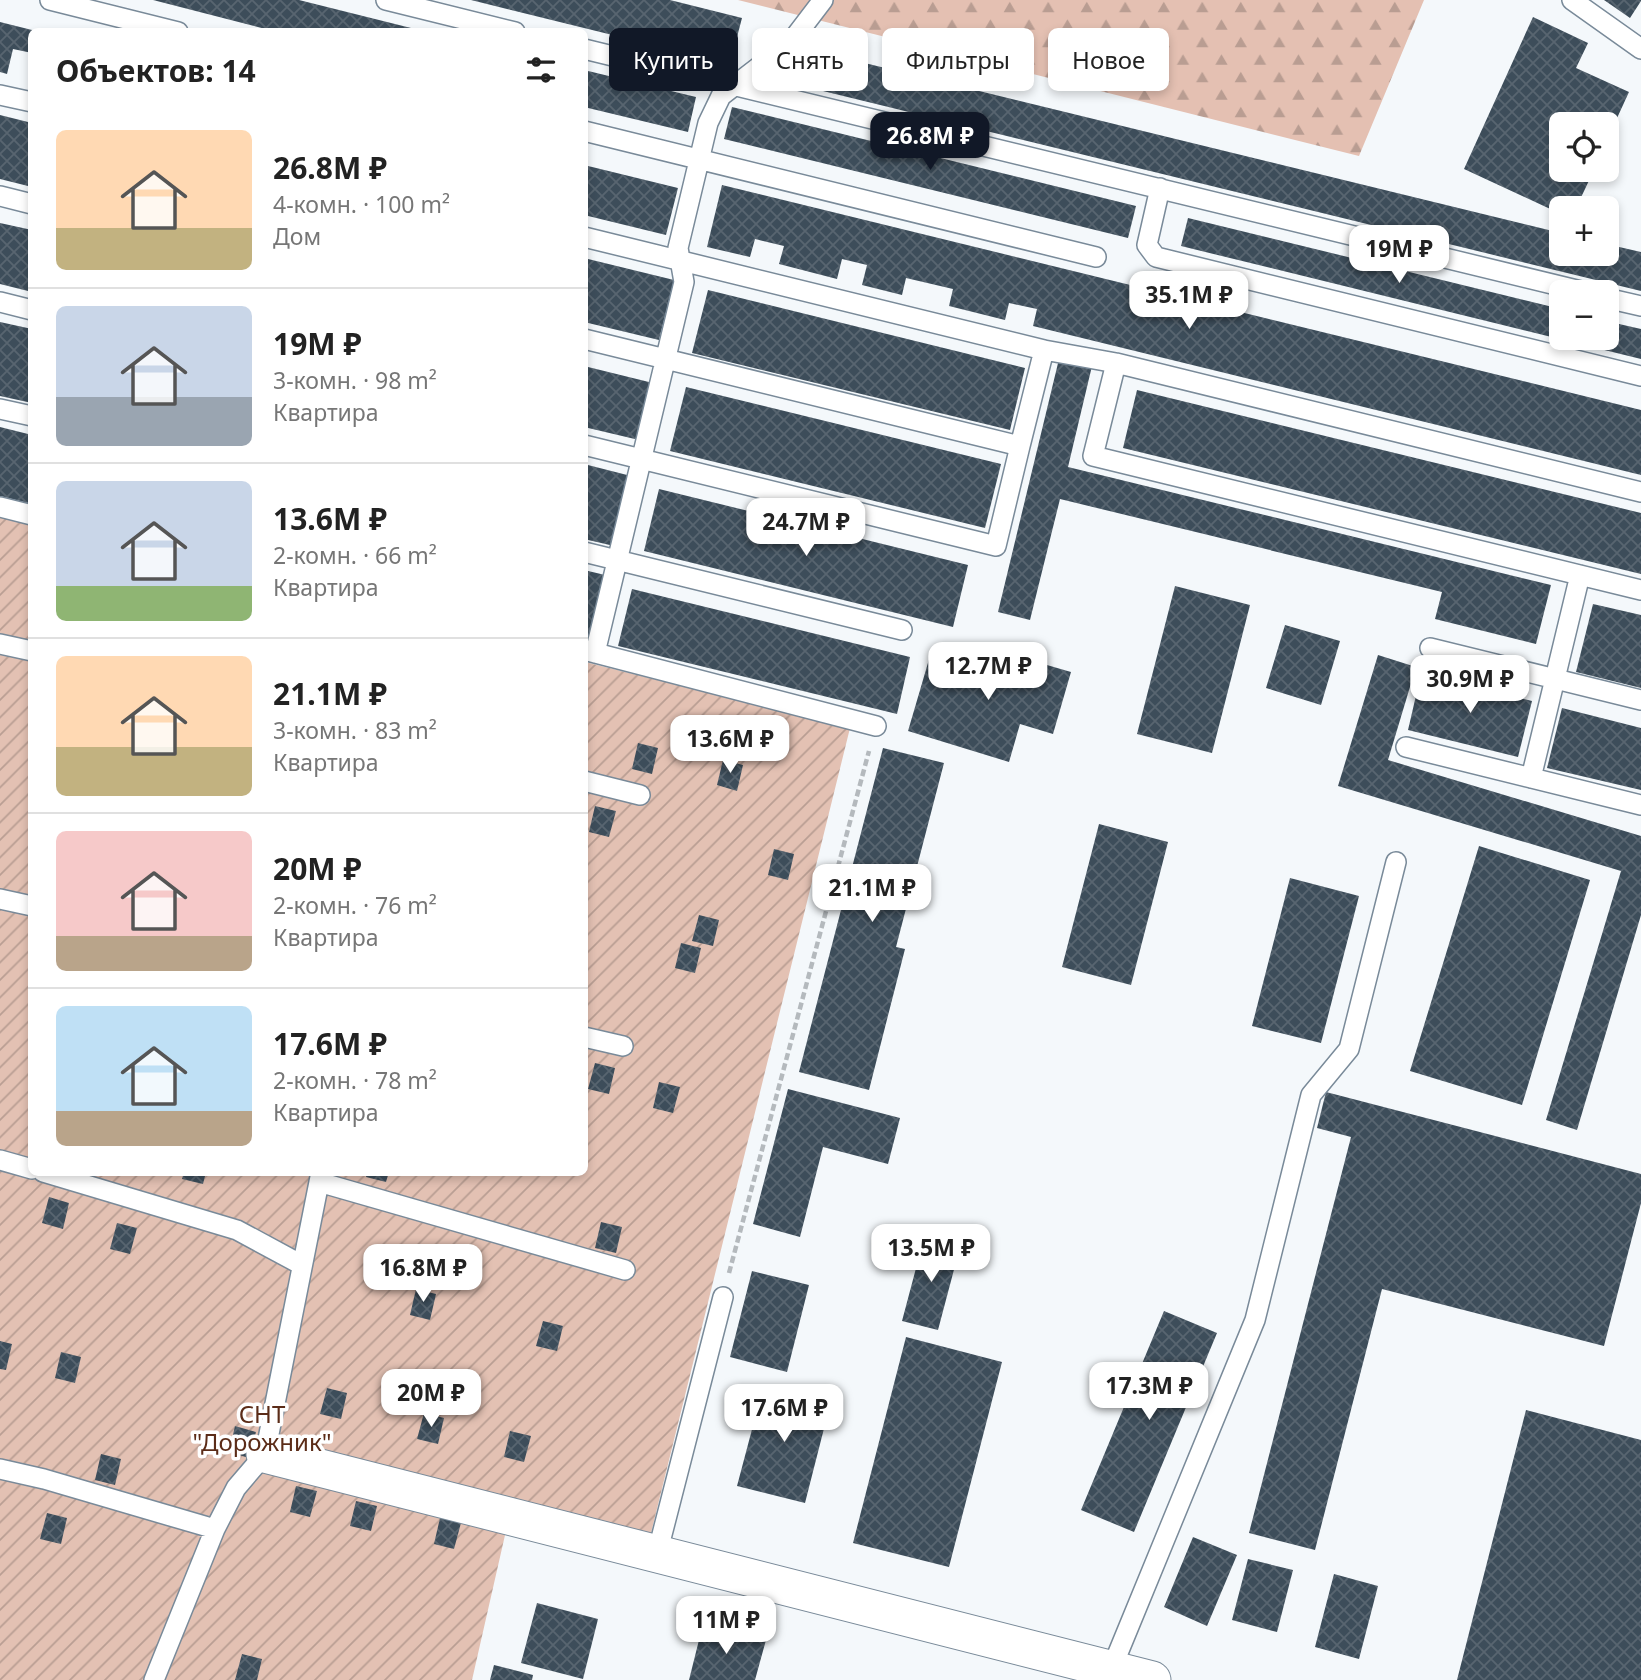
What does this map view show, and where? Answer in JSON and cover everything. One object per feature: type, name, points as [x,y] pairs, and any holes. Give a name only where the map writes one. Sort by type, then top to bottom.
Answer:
[{"type":"street","points":[[265,1454],[1152,1680]]},
{"type":"lane","points":[[50,0],[162,28]]},
{"type":"lane","points":[[386,0],[499,28]]},
{"type":"lane","points":[[738,82],[791,41],[823,0]]},
{"type":"lane","points":[[1572,0],[1641,49]]},
{"type":"lane","points":[[588,49],[609,54]]},
{"type":"lane","points":[[738,86],[1549,283]]},
{"type":"lane","points":[[727,91],[721,96],[708,123],[699,159],[678,248],[684,282],[617,560],[590,652],[876,726]]},
{"type":"lane","points":[[0,94],[28,101]]},
{"type":"lane","points":[[588,132],[1096,257]]},
{"type":"lane","points":[[1160,188],[1147,244],[1156,257],[1641,376]]},
{"type":"lane","points":[[0,196],[28,203]]},
{"type":"lane","points":[[588,238],[1044,350],[1116,363],[1641,492]]},
{"type":"lane","points":[[1619,301],[1641,306]]},
{"type":"lane","points":[[0,302],[28,309]]},
{"type":"lane","points":[[588,340],[1020,446]]},
{"type":"lane","points":[[588,446],[996,546],[1044,350]]},
{"type":"lane","points":[[1116,363],[1093,456],[1641,590]]},
{"type":"lane","points":[[0,409],[28,415]]},
{"type":"lane","points":[[0,508],[28,514]]},
{"type":"lane","points":[[588,553],[902,629]]},
{"type":"lane","points":[[1531,778],[1580,575]]},
{"type":"lane","points":[[0,644],[28,650]]},
{"type":"lane","points":[[1430,648],[1641,700]]},
{"type":"lane","points":[[1406,747],[1641,805]]},
{"type":"lane","points":[[588,782],[640,795]]},
{"type":"lane","points":[[1111,1670],[1255,1320],[1311,1096],[1349,1049],[1396,862]]},
{"type":"lane","points":[[0,899],[28,905]]},
{"type":"lane","points":[[588,1038],[623,1046]]},
{"type":"lane","points":[[0,1160],[28,1168]]},
{"type":"lane","points":[[56,1176],[237,1230],[302,1265]]},
{"type":"lane","points":[[154,1680],[215,1529],[236,1488],[265,1454],[320,1177],[625,1270]]},
{"type":"lane","points":[[657,1554],[723,1297]]},
{"type":"lane","points":[[0,1469],[44,1479],[215,1529]]},
{"type":"path","points":[[723,1297],[876,726]]},
{"type":"green space","points":[[738,0],[1424,0],[1359,156],[1100,91],[1169,91],[1169,28],[1048,28],[1048,78],[1034,74],[1034,28],[882,28],[882,36],[868,33],[868,28],[849,28]]},
{"type":"green space","name":"СНТ \"Дорожник\"","points":[[0,517],[28,524],[28,1176],[588,1176],[588,663],[850,728],[651,1533],[513,1500],[472,1680],[0,1680]]},
{"type":"building","points":[[153,0],[299,0],[411,28],[262,28]]},
{"type":"building","points":[[471,0],[670,0],[742,18],[738,33],[738,28],[609,28],[609,34]]},
{"type":"building","points":[[1604,0],[1641,0],[1641,1],[1630,18]]},
{"type":"building","points":[[1533,17],[1588,43],[1576,68],[1629,92],[1619,114],[1549,112],[1549,182],[1588,182],[1582,196],[1549,196],[1549,208],[1464,169]]},
{"type":"building","points":[[0,22],[28,29],[28,52],[13,49],[7,74],[0,72]]},
{"type":"building","points":[[868,64],[882,67],[882,91],[979,91],[1549,230],[1549,266],[1619,266],[1619,247],[1641,252],[1641,291],[1619,286],[1619,280],[1596,280],[823,91],[868,91]]},
{"type":"building","points":[[588,71],[609,76],[609,91],[671,91],[696,97],[688,132],[588,108]]},
{"type":"building","points":[[732,107],[1136,206],[1128,238],[724,139]]},
{"type":"building","points":[[0,115],[28,122],[28,186],[0,179]]},
{"type":"building","points":[[588,166],[678,188],[666,235],[588,216]]},
{"type":"building","points":[[722,185],[1641,410],[1641,475],[1033,326],[1037,309],[1009,303],[1005,320],[949,306],[953,289],[906,278],[902,295],[862,285],[867,265],[842,259],[837,279],[779,264],[784,246],[755,239],[750,257],[707,247]]},
{"type":"building","points":[[1188,218],[1549,306],[1549,336],[1181,246]]},
{"type":"building","points":[[0,223],[28,229],[28,291],[0,284]]},
{"type":"building","points":[[588,259],[674,280],[659,340],[588,323]]},
{"type":"building","points":[[708,290],[1025,368],[1010,430],[692,353]]},
{"type":"building","points":[[0,322],[28,328],[28,402],[0,396]]},
{"type":"building","points":[[1619,324],[1641,329],[1641,359],[1604,350],[1619,350]]},
{"type":"building","points":[[1059,359],[1092,366],[1068,467],[1551,585],[1536,644],[1435,619],[1442,592],[1060,499],[1030,620],[998,612]]},
{"type":"building","points":[[588,367],[653,383],[639,440],[588,428]]},
{"type":"building","points":[[686,387],[1001,464],[985,528],[670,451]]},
{"type":"building","points":[[1137,390],[1641,513],[1641,574],[1123,448]]},
{"type":"building","points":[[0,427],[28,434],[28,503],[0,496]]},
{"type":"building","points":[[588,465],[631,476],[614,546],[588,540]]},
{"type":"building","points":[[659,489],[968,565],[953,627],[644,551]]},
{"type":"building","points":[[588,571],[605,575],[588,640]]},
{"type":"building","points":[[1175,586],[1250,605],[1212,753],[1137,734]]},
{"type":"building","points":[[632,589],[910,657],[897,714],[618,646]]},
{"type":"building","points":[[1593,604],[1641,615],[1641,688],[1576,672]]},
{"type":"building","points":[[1285,625],[1340,641],[1321,705],[1266,688]]},
{"type":"building","points":[[985,647],[1071,672],[1053,734],[1020,724],[1009,762],[908,731],[930,656],[979,671]]},
{"type":"building","points":[[1378,655],[1416,667],[1388,760],[1641,836],[1641,915],[1577,1130],[1546,1120],[1621,871],[1338,786]]},
{"type":"building","points":[[1421,674],[1532,701],[1518,757],[1408,730]]},
{"type":"building","points":[[1562,708],[1641,728],[1641,790],[1547,768]]},
{"type":"building","points":[[638,743],[658,748],[652,774],[632,769]]},
{"type":"building","points":[[883,748],[944,763],[896,947],[905,949],[869,1090],[799,1072]]},
{"type":"building","points":[[723,760],[743,765],[737,791],[717,785]]},
{"type":"building","points":[[595,806],[616,811],[609,837],[589,832]]},
{"type":"building","points":[[1099,824],[1168,842],[1131,985],[1062,967]]},
{"type":"building","points":[[1479,846],[1590,880],[1522,1105],[1410,1071]]},
{"type":"building","points":[[774,849],[794,854],[788,880],[768,875]]},
{"type":"building","points":[[1290,878],[1359,896],[1321,1043],[1252,1026]]},
{"type":"building","points":[[699,915],[719,920],[713,946],[692,941]]},
{"type":"building","points":[[681,943],[701,948],[695,973],[675,968]]},
{"type":"building","points":[[595,1063],[615,1068],[609,1094],[588,1089]]},
{"type":"building","points":[[659,1082],[680,1087],[673,1113],[653,1108]]},
{"type":"building","points":[[788,1089],[900,1118],[888,1164],[823,1147],[800,1237],[753,1224]]},
{"type":"building","points":[[1326,1092],[1641,1174],[1641,1203],[1604,1346],[1382,1289],[1315,1550],[1249,1533],[1351,1137],[1317,1128]]},
{"type":"building","points":[[183,1176],[205,1176],[203,1184],[182,1179]]},
{"type":"building","points":[[366,1176],[388,1176],[386,1182]]},
{"type":"building","points":[[49,1197],[69,1203],[63,1229],[42,1223]]},
{"type":"building","points":[[601,1222],[622,1227],[616,1253],[595,1248]]},
{"type":"building","points":[[117,1223],[137,1228],[130,1254],[110,1249]]},
{"type":"building","points":[[924,1238],[960,1247],[938,1330],[902,1321]]},
{"type":"building","points":[[752,1271],[809,1285],[787,1372],[730,1357]]},
{"type":"building","points":[[416,1289],[436,1294],[430,1320],[410,1315]]},
{"type":"building","points":[[1164,1311],[1217,1333],[1134,1532],[1081,1510]]},
{"type":"building","points":[[543,1321],[563,1326],[557,1351],[536,1346]]},
{"type":"building","points":[[906,1337],[1002,1362],[949,1567],[853,1543]]},
{"type":"building","points":[[0,1341],[12,1344],[6,1370],[0,1369]]},
{"type":"building","points":[[61,1352],[81,1357],[75,1383],[55,1378]]},
{"type":"building","points":[[764,1384],[831,1401],[805,1503],[737,1486]]},
{"type":"building","points":[[327,1388],[347,1393],[341,1419],[320,1414]]},
{"type":"building","points":[[1526,1410],[1641,1440],[1641,1680],[1457,1680]]},
{"type":"building","points":[[424,1413],[444,1418],[438,1444],[417,1439]]},
{"type":"building","points":[[235,1426],[256,1432],[249,1458],[229,1452]]},
{"type":"building","points":[[510,1431],[531,1436],[524,1462],[504,1457]]},
{"type":"building","points":[[101,1454],[121,1459],[115,1485],[95,1480]]},
{"type":"building","points":[[296,1486],[317,1491],[310,1517],[290,1512]]},
{"type":"building","points":[[356,1501],[377,1506],[371,1531],[350,1526]]},
{"type":"building","points":[[47,1513],[67,1518],[61,1544],[40,1539]]},
{"type":"building","points":[[440,1518],[461,1523],[454,1549],[434,1544]]},
{"type":"building","points":[[1193,1537],[1237,1555],[1207,1626],[1164,1607]]},
{"type":"building","points":[[1248,1559],[1293,1570],[1277,1632],[1232,1620]]},
{"type":"building","points":[[1334,1574],[1378,1586],[1359,1659],[1315,1647]]},
{"type":"building","points":[[537,1603],[598,1619],[583,1679],[521,1663]]},
{"type":"building","points":[[703,1624],[766,1640],[755,1680],[689,1680]]},
{"type":"building","points":[[242,1654],[262,1659],[257,1680],[235,1680]]},
{"type":"building","points":[[494,1665],[533,1675],[532,1680],[490,1680]]}]
